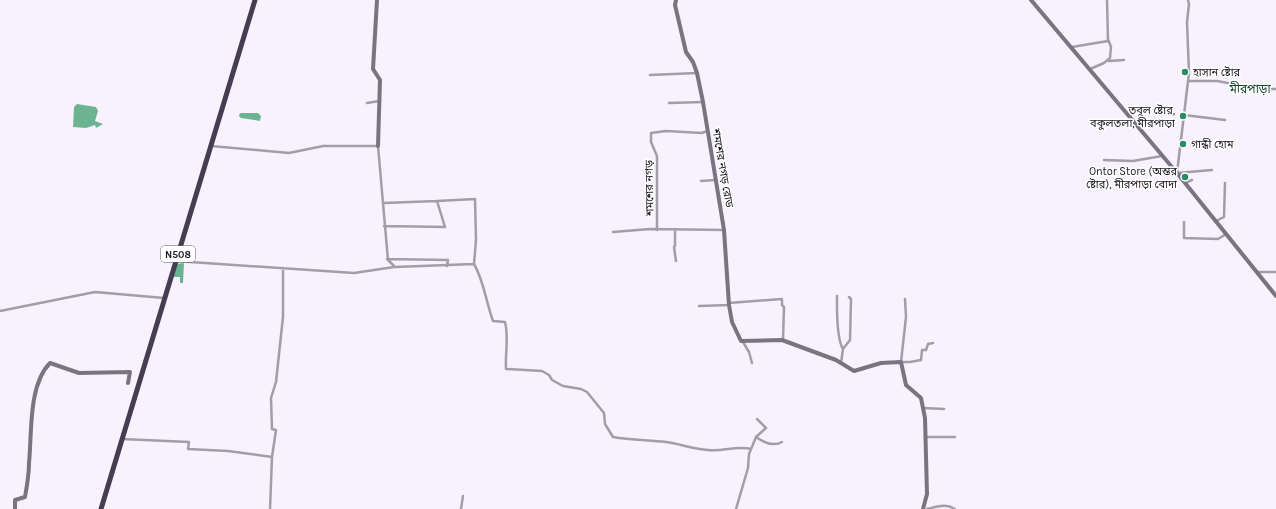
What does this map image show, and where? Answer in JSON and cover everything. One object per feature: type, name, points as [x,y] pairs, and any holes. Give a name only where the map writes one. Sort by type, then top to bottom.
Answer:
[{"type":"highway","name":"N508","points":[[101,509],[255,0]]},
{"type":"street","points":[[377,0],[373,69],[380,80],[378,146],[388,259],[395,267]]},
{"type":"street","name":"শমশের নগড় রোড","points":[[676,0],[675,5],[686,52],[693,62],[697,73],[703,102],[724,230],[729,304],[732,322],[742,341]]},
{"type":"street","points":[[1031,0],[1162,156],[1192,189],[1216,222],[1276,296]]},
{"type":"street","points":[[1107,0],[1108,39],[1111,54],[1108,61]]},
{"type":"street","points":[[1177,173],[1190,62],[1187,22],[1190,4],[1188,0]]},
{"type":"street","points":[[1071,47],[1108,41],[1108,39]]},
{"type":"street","points":[[1089,69],[1108,61],[1124,60]]},
{"type":"street","points":[[650,75],[697,73]]},
{"type":"street","points":[[1188,81],[1217,81],[1260,89],[1276,89]]},
{"type":"street","points":[[367,103],[380,101]]},
{"type":"street","points":[[669,103],[703,102]]},
{"type":"street","points":[[1184,114],[1225,120]]},
{"type":"street","name":"শমশের নগড়","points":[[657,230],[657,168],[651,133],[666,131],[702,133],[707,131]]},
{"type":"street","points":[[211,146],[260,149],[289,153],[323,146],[378,146]]},
{"type":"street","points":[[1104,160],[1133,161],[1162,156]]},
{"type":"street","points":[[1177,173],[1212,170]]},
{"type":"street","points":[[701,181],[716,180]]},
{"type":"street","points":[[1185,183],[1192,180]]},
{"type":"street","points":[[1216,222],[1224,217],[1225,183]]},
{"type":"street","points":[[384,203],[475,199],[476,240],[474,264],[480,274],[486,302],[493,320],[505,322],[507,330],[506,369],[542,370],[549,375],[552,380],[563,386],[581,389],[587,392],[604,412],[605,424],[613,437],[633,440],[651,440],[708,450],[724,450],[739,447],[751,449]]},
{"type":"street","points":[[384,226],[445,227],[437,201]]},
{"type":"street","points":[[1184,222],[1184,238],[1218,239],[1226,234]]},
{"type":"street","points":[[675,229],[674,247],[676,261]]},
{"type":"street","name":"শমশের নগড়","points":[[613,232],[675,229],[724,230]]},
{"type":"street","points":[[388,259],[448,260],[448,266]]},
{"type":"street","points":[[176,261],[354,273],[395,267],[474,264]]},
{"type":"street","points":[[270,509],[272,456],[276,430],[272,429],[271,398],[276,382],[283,317],[283,268]]},
{"type":"street","points":[[1256,272],[1276,272]]},
{"type":"street","points":[[0,311],[95,292],[164,298]]},
{"type":"street","points":[[837,296],[836,309],[840,341],[843,349]]},
{"type":"street","points":[[840,364],[843,349],[850,340],[851,299],[849,297]]},
{"type":"street","points":[[699,306],[782,299],[782,305],[784,307],[783,340]]},
{"type":"street","points":[[905,299],[906,317],[901,362],[906,385],[921,398],[923,408],[927,494],[923,509]]},
{"type":"street","points":[[742,341],[783,340],[854,371],[881,363],[921,360],[922,350],[926,350],[928,344],[933,343]]},
{"type":"street","points":[[742,341],[749,352],[752,363]]},
{"type":"street","points":[[15,509],[15,500],[25,497],[30,464],[30,424],[40,375],[46,366],[50,363],[78,373],[130,372],[128,383]]},
{"type":"street","points":[[923,408],[944,409]]},
{"type":"street","points":[[736,509],[748,468],[751,449],[756,437],[766,428],[757,419]]},
{"type":"street","points":[[756,437],[764,443],[778,444],[782,442]]},
{"type":"street","points":[[925,437],[955,437]]},
{"type":"street","points":[[122,439],[189,442],[188,450],[228,451],[272,456]]},
{"type":"street","points":[[461,509],[463,496]]},
{"type":"street","points":[[927,509],[941,505],[950,506],[955,509]]},
{"type":"shaded area","points":[[77,104],[96,107],[98,111],[95,121],[103,124],[96,128],[95,125],[86,128],[73,127],[74,107]]},
{"type":"shaded area","points":[[240,113],[258,113],[261,116],[260,121],[241,118],[239,116]]},
{"type":"shaded area","points":[[184,263],[183,283],[180,283],[180,277],[173,277],[176,264]]},
{"type":"place","name":"হাসান ষ্টোর","points":[[1185,72]]},
{"type":"place","name":"তবুল ষ্টোর, বকুলতলা, মীরপাড়া","points":[[1183,116]]},
{"type":"place","name":"গান্ধী হোম","points":[[1183,144]]},
{"type":"place","name":"Ontor Store (অন্তর ষ্টোর), মীরপাড়া বোদা","points":[[1185,177]]},
{"type":"district","name":"মীরপাড়া","points":[[1250,89]]}]
